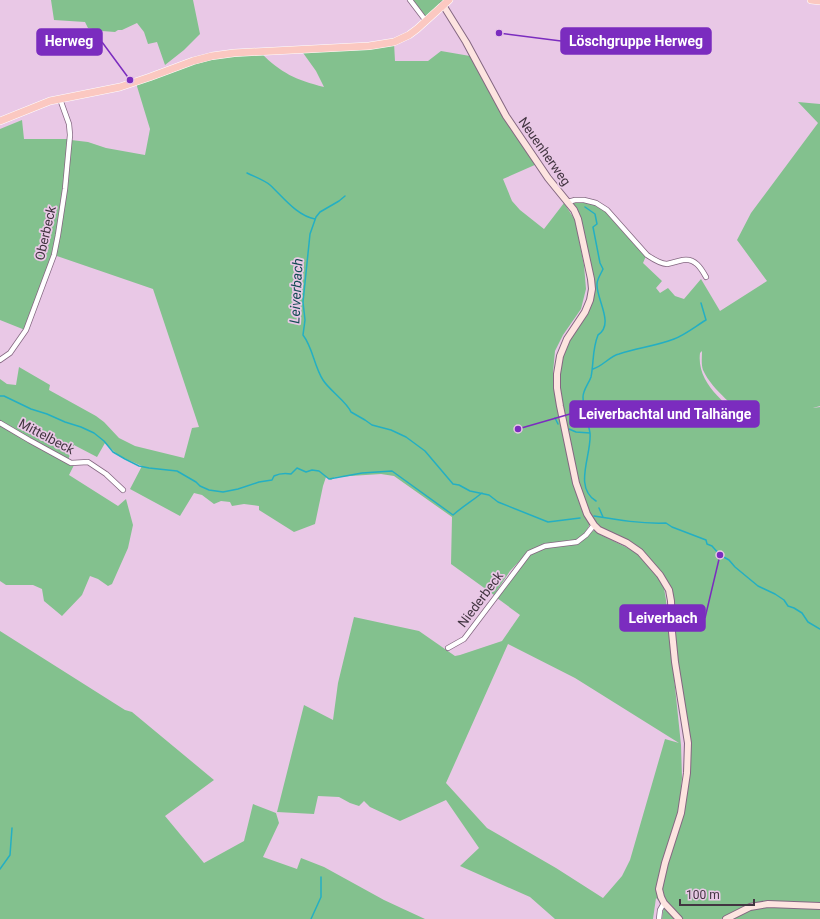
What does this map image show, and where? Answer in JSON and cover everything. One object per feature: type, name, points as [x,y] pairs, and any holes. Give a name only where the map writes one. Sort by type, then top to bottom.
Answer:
[{"type":"main road","points":[[0,121],[37,105],[120,87],[187,63],[212,56],[234,53],[384,44],[394,42],[408,35],[449,0]]},
{"type":"main road","points":[[811,0],[820,1]]},
{"type":"street","points":[[410,0],[426,21]]},
{"type":"street","name":"Neuenherweg","points":[[443,5],[466,42],[506,116],[544,172],[568,202],[575,200],[596,203],[607,210],[647,255],[656,261],[668,264],[684,260],[691,261],[700,266],[706,277]]},
{"type":"street","name":"Oberbeck","points":[[0,360],[10,353],[26,330],[54,255],[65,189],[70,135],[60,99]]},
{"type":"street","points":[[568,202],[578,219],[592,289],[590,300],[585,312],[562,348],[558,365],[557,388],[576,483],[585,509],[594,525],[599,530],[627,543],[640,552],[660,575],[667,586],[670,596],[673,651],[688,743],[687,773],[682,813],[664,863],[659,889],[664,903],[679,919]]},
{"type":"street","name":"Mittelbeck","points":[[0,423],[71,463],[88,462],[106,474],[122,490]]},
{"type":"street","name":"Niederbeck","points":[[448,648],[464,639],[525,557],[536,549],[545,546],[577,542],[586,535],[594,525]]},
{"type":"street","points":[[659,919],[660,910],[664,903]]},
{"type":"street","points":[[726,919],[750,907],[768,904],[820,906]]},
{"type":"green space","points":[[51,0],[193,0],[200,34],[184,50],[165,65],[157,42],[148,44],[144,32],[137,23],[115,32],[88,28],[85,22],[54,20]]},
{"type":"green space","points":[[411,0],[448,0],[427,19]]},
{"type":"green space","points":[[394,43],[395,61],[428,61],[441,51],[470,56],[505,119],[537,164],[503,179],[512,201],[520,210],[544,229],[564,203],[575,220],[584,265],[586,289],[581,309],[563,335],[555,351],[553,373],[557,401],[560,401],[559,373],[562,353],[587,313],[592,301],[593,292],[593,280],[588,252],[580,224],[572,204],[573,202],[597,203],[607,211],[646,256],[643,263],[662,281],[656,288],[660,293],[668,288],[675,296],[684,299],[701,279],[720,311],[767,281],[737,240],[751,213],[818,123],[798,102],[820,104],[820,406],[813,408],[820,407],[820,904],[791,902],[767,903],[767,906],[791,905],[820,908],[820,919],[729,919],[749,908],[749,905],[721,919],[662,919],[664,906],[656,898],[653,919],[555,919],[530,897],[460,866],[479,848],[446,800],[400,821],[370,807],[364,801],[359,806],[339,797],[318,796],[314,814],[277,812],[304,705],[333,720],[338,683],[354,617],[419,631],[455,656],[502,641],[520,615],[497,598],[530,554],[546,547],[579,543],[594,530],[640,554],[663,582],[681,745],[682,778],[679,812],[662,862],[667,863],[683,813],[689,780],[690,744],[673,633],[671,589],[661,572],[642,552],[626,541],[599,528],[593,521],[589,523],[585,534],[577,541],[544,544],[529,551],[510,571],[494,595],[451,564],[452,517],[394,476],[381,474],[335,477],[331,480],[326,477],[315,524],[294,532],[259,510],[259,506],[244,504],[232,506],[230,502],[221,501],[214,504],[202,495],[194,493],[180,516],[130,489],[142,466],[119,456],[105,443],[97,457],[74,445],[67,460],[0,421],[0,379],[7,384],[16,385],[19,367],[50,385],[49,390],[96,416],[119,438],[135,446],[184,458],[192,428],[199,427],[153,289],[54,255],[62,217],[71,140],[88,142],[106,148],[145,155],[150,129],[136,83],[182,66],[212,57],[261,53],[282,71],[305,82],[324,87],[316,71],[301,50],[377,46]],"holes":[[[702,351],[702,368],[707,378],[751,425],[724,402],[709,385],[703,375],[700,365],[700,353]],[[508,644],[575,678],[679,743],[665,739],[630,860],[622,876],[603,898],[556,868],[487,828],[446,783]]]},
{"type":"green space","points":[[22,120],[24,139],[69,139],[64,189],[53,255],[25,330],[0,320],[0,129]]},
{"type":"green space","points":[[0,424],[74,465],[69,475],[118,506],[126,499],[133,525],[128,548],[112,584],[108,586],[98,579],[90,576],[82,595],[62,616],[44,601],[42,589],[33,585],[6,585],[0,581]]},
{"type":"green space","points":[[0,631],[125,710],[132,712],[214,780],[165,816],[204,863],[244,841],[253,804],[276,813],[279,823],[263,857],[297,869],[301,858],[324,867],[384,900],[425,919],[0,919]]},
{"type":"waterway","points":[[247,173],[268,183],[296,210],[315,219]]},
{"type":"waterway","name":"Leiverbach","points":[[345,196],[320,212],[316,217],[310,234],[303,302],[305,320],[303,335],[323,380],[346,404],[351,412],[372,425],[391,430],[406,437],[425,451],[453,484],[459,485],[470,491],[489,495],[498,502],[548,522],[580,518]]},
{"type":"waterway","points":[[585,207],[595,214],[597,224],[593,227],[600,263],[603,269],[598,280],[597,290],[605,318],[603,330],[598,335],[596,340],[591,377],[583,394],[590,433],[590,442],[585,470],[586,488],[589,495],[596,501]]},
{"type":"waterway","points":[[593,369],[616,355],[667,341],[686,333],[706,320],[701,303]]},
{"type":"waterway","points":[[0,396],[4,396],[31,409],[94,433],[104,441],[113,452],[139,466],[177,471],[209,490],[223,492],[238,489],[259,482],[272,480],[274,476],[278,474],[291,474],[297,468],[306,472],[312,470],[319,471],[329,479],[362,473],[392,471],[453,515],[482,493]]},
{"type":"waterway","points":[[555,418],[558,424]]},
{"type":"waterway","points":[[569,429],[576,432],[590,433]]},
{"type":"waterway","points":[[599,508],[603,517]]},
{"type":"waterway","name":"Leiverbach","points":[[594,516],[639,522],[666,523],[672,527],[706,540],[707,544],[712,546],[720,555],[729,560],[735,567],[758,586],[784,600],[788,606],[802,613],[808,622],[820,629]]},
{"type":"waterway","points":[[0,869],[10,855],[12,828]]},
{"type":"waterway","points":[[311,919],[321,897],[321,877]]},
{"type":"place","name":"Löschgruppe Herweg","points":[[499,33]]},
{"type":"place","name":"Herweg","points":[[130,80]]},
{"type":"place","name":"Leiverbachtal und Talhänge","points":[[518,429]]},
{"type":"place","name":"Leiverbach","points":[[720,555]]}]
